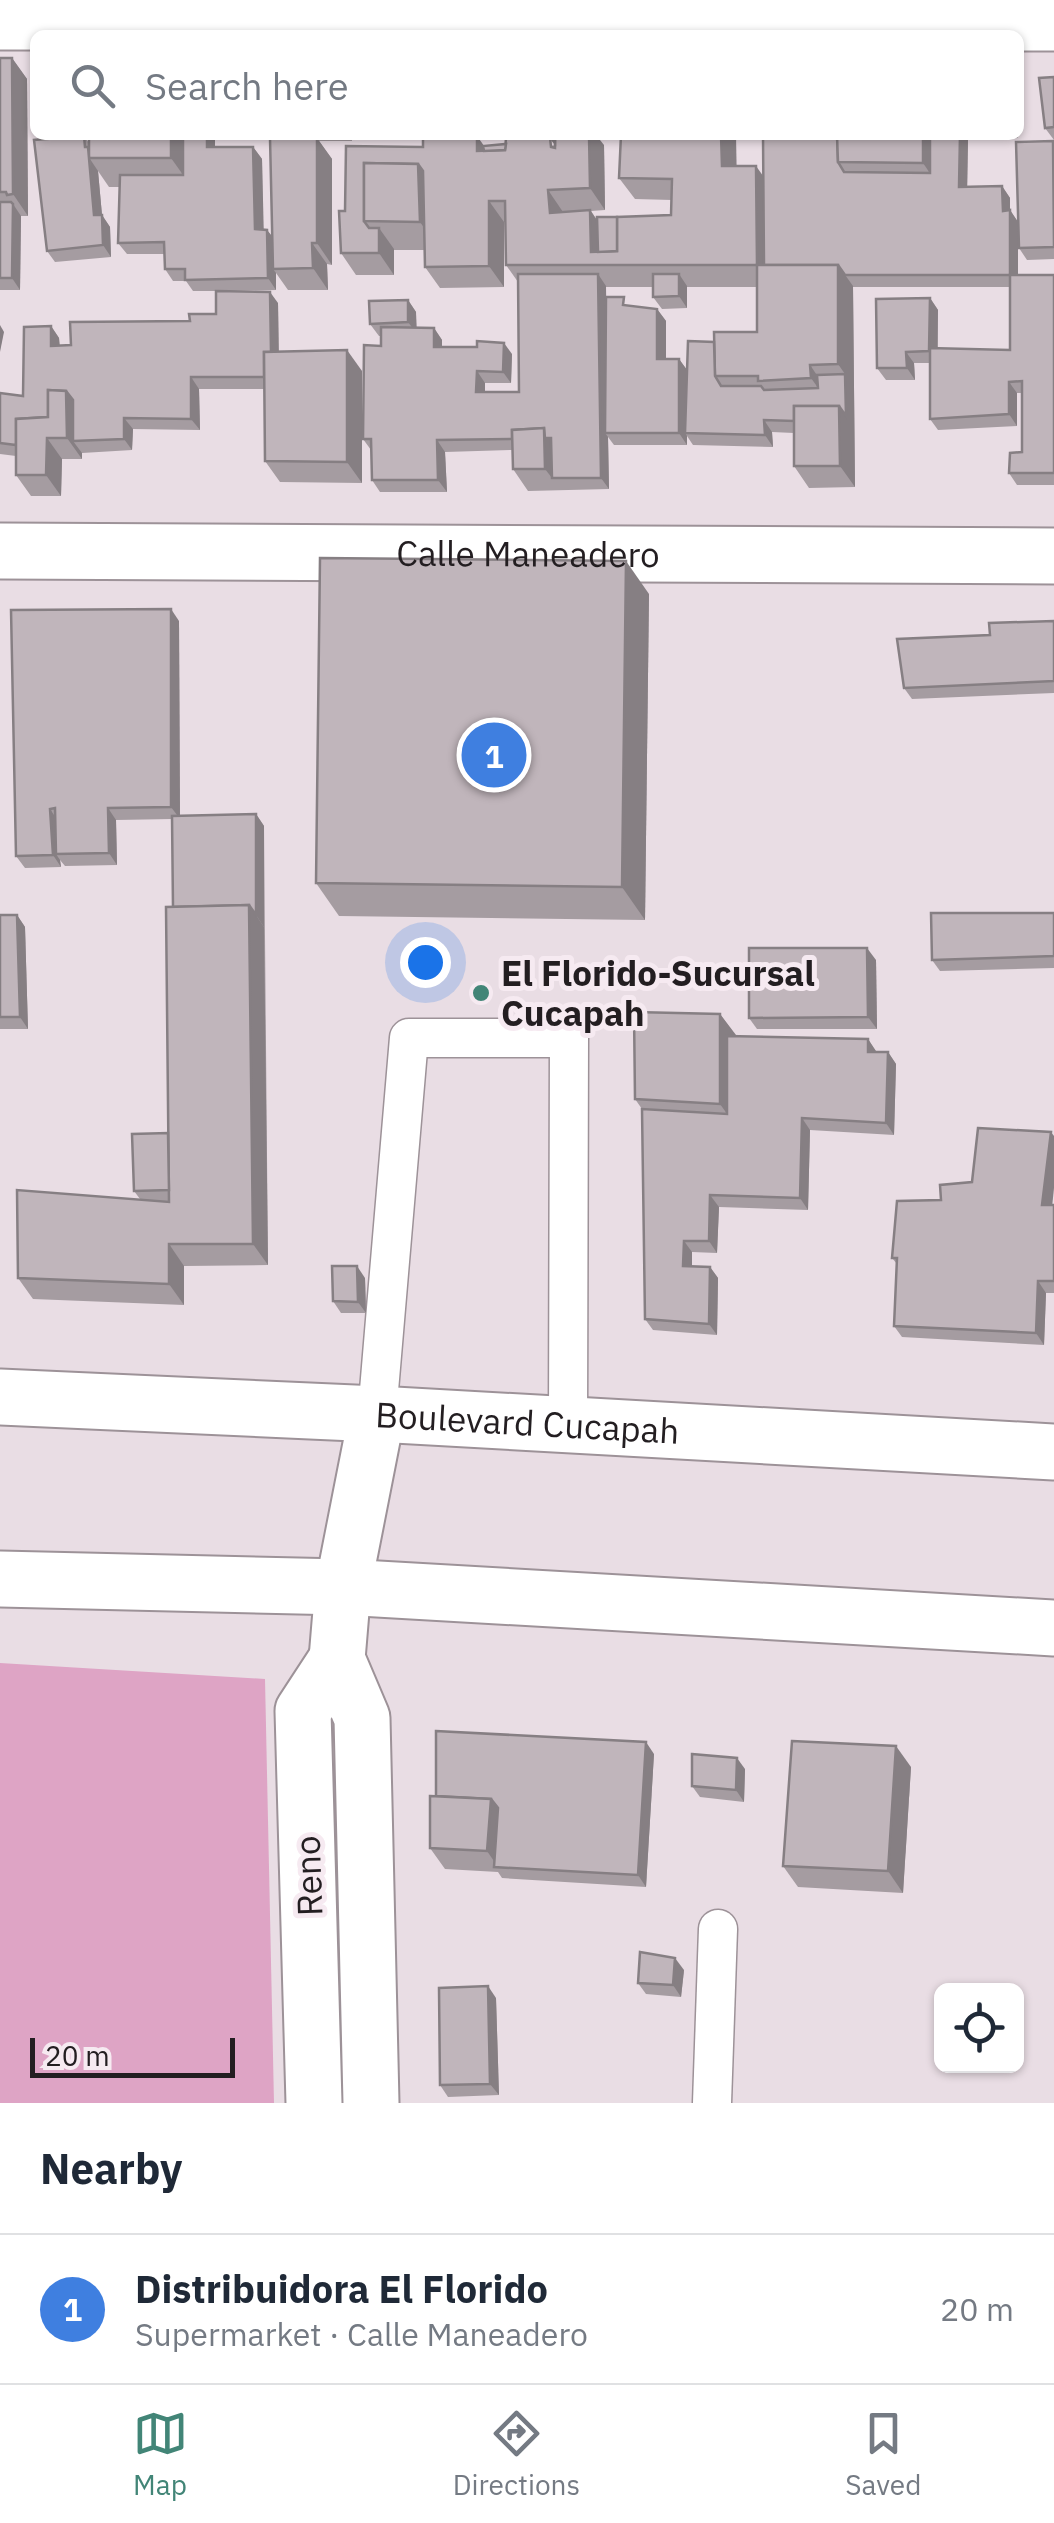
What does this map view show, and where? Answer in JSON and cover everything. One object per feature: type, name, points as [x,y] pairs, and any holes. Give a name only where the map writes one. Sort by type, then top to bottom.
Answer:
[{"type":"street","points":[[0,22],[1054,23]]},
{"type":"street","name":"Calle Maneadero","points":[[0,550],[1054,556]]},
{"type":"street","name":"Boulevard Cucapah","points":[[0,1397],[1054,1452]]},
{"type":"street","name":"Reno","points":[[371,2103],[362,1718],[337,1659],[342,1587],[377,1414]]},
{"type":"street","points":[[0,1579],[342,1587],[1054,1628]]},
{"type":"street","name":"Reno","points":[[314,2103],[303,1711],[337,1659]]},
{"type":"lane","points":[[377,1414],[408,1038],[569,1038],[568,1425]]},
{"type":"lane","points":[[712,2103],[718,1929]]},
{"type":"shaded area","points":[[0,1663],[265,1679],[274,2103],[0,2103]]},
{"type":"building","points":[[0,58],[12,58],[13,194],[7,195],[0,192]]},
{"type":"building","points":[[1054,77],[1054,127],[1045,128],[1039,78]]},
{"type":"building","points":[[34,140],[84,140],[94,215],[102,215],[103,245],[47,251]]},
{"type":"building","points":[[89,140],[171,140],[171,158],[89,158]]},
{"type":"building","points":[[183,140],[207,140],[207,147],[253,147],[255,229],[267,230],[268,278],[185,280],[185,269],[165,269],[164,242],[118,243],[120,175],[183,175]]},
{"type":"building","points":[[270,140],[317,140],[317,243],[312,243],[313,268],[273,269]]},
{"type":"building","points":[[423,140],[477,140],[477,151],[505,150],[506,140],[550,140],[555,148],[555,140],[589,140],[590,188],[548,190],[550,213],[590,210],[591,252],[617,251],[617,217],[671,215],[672,179],[619,178],[621,140],[721,140],[722,166],[756,166],[757,265],[506,265],[505,201],[489,201],[489,266],[425,267],[423,171],[418,164],[364,163],[364,221],[369,228],[379,228],[379,253],[341,253],[339,211],[345,211],[346,146],[423,147]]},
{"type":"building","points":[[763,140],[837,140],[838,162],[844,172],[930,173],[930,140],[960,140],[959,187],[1002,186],[1003,211],[1010,210],[1010,275],[845,275],[838,265],[764,265]]},
{"type":"building","points":[[837,140],[923,140],[923,163],[838,162]]},
{"type":"building","points":[[1053,141],[1054,247],[1019,248],[1016,142]]},
{"type":"building","points":[[506,144],[505,150],[484,151],[483,146]]},
{"type":"building","points":[[364,163],[418,164],[420,222],[364,221]]},
{"type":"building","points":[[0,202],[13,204],[12,278],[0,278]]},
{"type":"building","points":[[597,217],[617,217],[617,251],[598,252]]},
{"type":"building","points":[[757,265],[838,265],[838,364],[810,365],[811,378],[758,381],[758,376],[715,376],[714,332],[757,332]]},
{"type":"building","points":[[518,274],[598,274],[601,478],[552,478],[551,438],[545,438],[544,428],[512,430],[512,439],[437,440],[438,480],[372,480],[371,439],[363,439],[364,345],[381,346],[381,327],[434,328],[434,347],[477,347],[477,341],[504,343],[503,372],[477,371],[476,392],[519,392]]},
{"type":"building","points":[[653,274],[679,274],[679,296],[653,297]]},
{"type":"building","points":[[1010,275],[1054,275],[1054,473],[1009,473],[1010,453],[1022,452],[1022,381],[1009,382],[1009,414],[930,419],[930,348],[1010,350]]},
{"type":"building","points":[[216,291],[270,292],[271,352],[264,352],[264,377],[191,377],[191,419],[124,418],[124,439],[73,441],[73,400],[66,391],[48,390],[48,417],[16,419],[16,445],[0,443],[0,393],[23,396],[24,327],[51,326],[51,346],[71,345],[70,322],[190,321],[189,314],[216,314]]},
{"type":"building","points":[[606,297],[624,297],[623,305],[657,309],[657,359],[679,359],[679,433],[605,433]]},
{"type":"building","points":[[930,298],[929,351],[906,352],[907,368],[877,368],[876,299]]},
{"type":"building","points":[[408,300],[408,322],[370,324],[369,301]]},
{"type":"building","points":[[688,341],[714,342],[715,376],[721,386],[761,386],[764,390],[818,388],[817,375],[845,374],[846,416],[839,406],[794,406],[794,421],[764,420],[765,435],[685,433]]},
{"type":"building","points":[[347,350],[347,462],[265,461],[264,352]]},
{"type":"building","points":[[48,390],[66,391],[67,438],[47,438],[46,475],[16,475],[16,419],[48,417]]},
{"type":"building","points":[[794,406],[839,406],[840,466],[794,466]]},
{"type":"building","points":[[544,428],[545,469],[513,469],[512,430]]},
{"type":"building","points":[[320,558],[626,561],[622,887],[316,883]]},
{"type":"building","points":[[171,609],[171,807],[108,808],[109,853],[56,854],[55,808],[50,809],[53,855],[16,856],[11,610]]},
{"type":"building","points":[[1054,621],[1054,681],[904,688],[897,639],[990,635],[989,623]]},
{"type":"building","points":[[256,814],[256,915],[249,905],[173,907],[172,816]]},
{"type":"building","points":[[249,905],[253,1244],[169,1244],[169,1284],[18,1278],[17,1190],[169,1202],[166,907]]},
{"type":"building","points":[[931,913],[1054,913],[1054,956],[932,960]]},
{"type":"building","points":[[0,915],[17,915],[20,1017],[0,1017]]},
{"type":"building","points":[[749,948],[867,948],[868,1017],[749,1018]]},
{"type":"building","points":[[634,1012],[720,1014],[720,1104],[635,1099]]},
{"type":"building","points":[[727,1036],[868,1039],[868,1052],[888,1052],[886,1123],[802,1118],[800,1198],[710,1195],[709,1241],[684,1241],[683,1266],[710,1267],[709,1324],[645,1319],[642,1109],[727,1114]]},
{"type":"building","points":[[978,1128],[1051,1132],[1042,1205],[1054,1205],[1054,1281],[1038,1281],[1036,1333],[894,1326],[897,1258],[892,1258],[897,1201],[941,1200],[940,1185],[972,1182]]},
{"type":"building","points":[[168,1133],[169,1190],[134,1191],[132,1134]]},
{"type":"building","points":[[332,1266],[357,1266],[358,1302],[333,1301]]},
{"type":"building","points":[[436,1731],[646,1742],[638,1875],[494,1867],[498,1808],[491,1799],[436,1796]]},
{"type":"building","points":[[792,1741],[896,1746],[888,1871],[783,1866]]},
{"type":"building","points":[[692,1754],[737,1758],[736,1790],[692,1786]]},
{"type":"building","points":[[430,1796],[491,1799],[487,1851],[430,1848]]},
{"type":"building","points":[[640,1952],[675,1958],[673,1985],[638,1983]]},
{"type":"building","points":[[488,1986],[490,2084],[440,2085],[439,1988]]},
{"type":"place","name":"Distribuidora El Florido","points":[[494,755]]},
{"type":"place","name":"El Florido-Sucursal Cucapah","points":[[481,993]]}]
